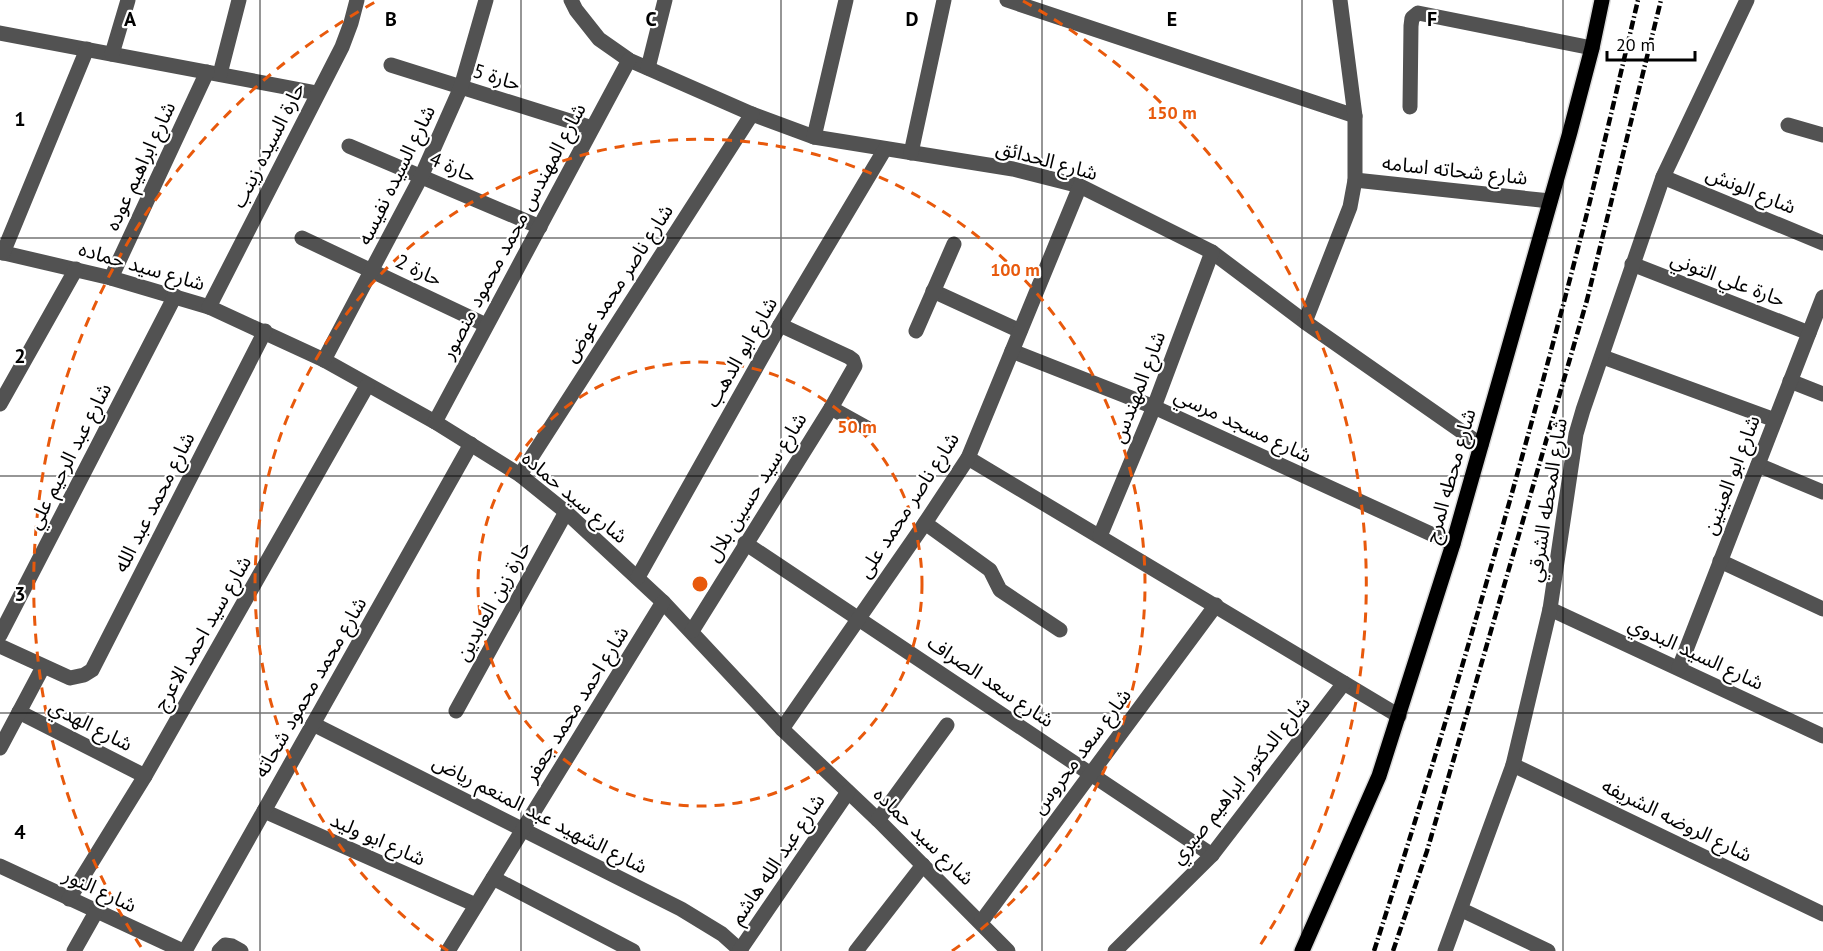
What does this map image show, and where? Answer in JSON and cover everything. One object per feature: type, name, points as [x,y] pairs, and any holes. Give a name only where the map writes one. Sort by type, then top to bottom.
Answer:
[{"type":"main road","name":"شارع محطه المرج","points":[[1302,951],[1379,776],[1399,716],[1453,544],[1592,48],[1602,0]]},
{"type":"street","points":[[112,54],[128,0]]},
{"type":"street","name":"شارع ابراهيم عوده","points":[[111,278],[213,73],[239,0]]},
{"type":"street","name":"حارة السيده زينب","points":[[209,307],[342,47],[357,0]]},
{"type":"street","name":"شارع السيده نفيسه","points":[[324,360],[421,177],[461,87],[486,0]]},
{"type":"street","name":"شارع الحدائق","points":[[571,0],[599,39],[629,60],[752,114],[814,137],[1013,169],[1080,186],[1212,252],[1305,322],[1480,445]]},
{"type":"street","points":[[648,68],[665,0]]},
{"type":"street","points":[[814,137],[846,0]]},
{"type":"street","points":[[911,153],[944,0]]},
{"type":"street","points":[[1007,0],[1354,116]]},
{"type":"street","points":[[1305,322],[1350,207],[1355,180],[1354,116],[1340,0]]},
{"type":"street","name":"شارع المحطه الشرقي","points":[[1445,951],[1462,910],[1513,765],[1550,609],[1576,434],[1663,177],[1747,0]]},
{"type":"street","points":[[1410,107],[1411,26],[1412,18],[1418,13],[1592,48]]},
{"type":"street","points":[[0,33],[317,93]]},
{"type":"street","points":[[2,253],[87,49]]},
{"type":"street","name":"شارع المهندس محمد محمود منصور","points":[[435,422],[629,60]]},
{"type":"street","name":"حارة 5","points":[[390,65],[592,128]]},
{"type":"street","name":"شارع ناصر محمد عوض","points":[[520,475],[752,114]]},
{"type":"street","points":[[1788,125],[1823,135]]},
{"type":"street","name":"حارة 4","points":[[349,146],[540,227]]},
{"type":"street","name":"شارع ابو الدهب","points":[[638,577],[780,325],[885,150]]},
{"type":"street","name":"شارع الونش","points":[[1663,177],[1823,243]]},
{"type":"street","name":"شارع شحاته اسامه","points":[[1355,180],[1550,201]]},
{"type":"street","name":"شارع ناصر محمد على","points":[[782,729],[968,458],[1080,186]]},
{"type":"street","name":"حارة 2","points":[[302,238],[486,325]]},
{"type":"street","points":[[916,331],[954,244]]},
{"type":"street","name":"شارع المهندس","points":[[1100,536],[1154,407],[1212,252]]},
{"type":"street","name":"شارع سيد حماده","points":[[2,253],[111,278],[209,307],[324,360],[366,386],[435,422],[520,475],[566,512],[638,577],[692,631],[782,729],[981,921],[1008,951]]},
{"type":"street","name":"حارة علي التوني","points":[[1632,264],[1809,333]]},
{"type":"street","points":[[0,404],[76,269]]},
{"type":"street","points":[[933,291],[1020,331]]},
{"type":"street","name":"شارع عبد الرحيم علي","points":[[0,635],[176,296]]},
{"type":"street","name":"شارع ابو العينين","points":[[1679,668],[1823,297]]},
{"type":"street","name":"شارع سيد حسين بلال","points":[[692,631],[855,366],[849,357],[780,325]]},
{"type":"street","name":"شارع محمد عبد الله","points":[[43,667],[70,678],[84,675],[92,670],[265,331]]},
{"type":"street","name":"شارع مسجد مرسي","points":[[1012,351],[1154,407],[1453,544]]},
{"type":"street","points":[[1603,357],[1775,420]]},
{"type":"street","points":[[1790,381],[1823,394]]},
{"type":"street","name":"شارع سيد احمد الاعرج","points":[[69,899],[145,776],[366,386]]},
{"type":"street","points":[[831,408],[867,428]]},
{"type":"street","name":"شارع محمد محمود شحاته","points":[[184,951],[471,444]]},
{"type":"street","points":[[968,458],[1399,716]]},
{"type":"street","points":[[1758,465],[1823,492]]},
{"type":"street","name":"حارة زين العابدين","points":[[456,711],[566,512]]},
{"type":"street","points":[[925,523],[990,570],[1000,590],[1060,630]]},
{"type":"street","name":"شارع سعد الصراف","points":[[745,543],[1212,855]]},
{"type":"street","points":[[1720,561],[1823,609]]},
{"type":"street","name":"شارع احمد محمد جعفر","points":[[448,951],[663,602]]},
{"type":"street","name":"شارع سعد محروس","points":[[981,921],[1216,605]]},
{"type":"street","name":"شارع السيد البدوي","points":[[1550,609],[1823,736]]},
{"type":"street","points":[[0,646],[43,667],[0,748]]},
{"type":"street","name":"شارع الدكتور ابراهيم صبري","points":[[1115,951],[1212,855],[1344,683]]},
{"type":"street","name":"شارع الهدي","points":[[19,712],[145,776]]},
{"type":"street","name":"شارع الشهيد عبد المنعم رياض","points":[[313,724],[702,920],[741,951]]},
{"type":"street","points":[[878,820],[947,725]]},
{"type":"street","name":"شارع الروضه الشريفه","points":[[1513,765],[1823,914]]},
{"type":"street","name":"شارع عبد الله هاشم","points":[[741,951],[848,792]]},
{"type":"street","name":"شارع ابو وليد","points":[[264,811],[476,905]]},
{"type":"street","points":[[856,951],[923,865]]},
{"type":"street","name":"شارع النور","points":[[0,866],[184,951]]},
{"type":"street","points":[[493,878],[633,951]]},
{"type":"street","points":[[1462,910],[1548,951]]},
{"type":"street","points":[[74,951],[96,912]]},
{"type":"street","points":[[219,951],[225,945],[241,951]]},
{"type":"railway","points":[[1374,951],[1459,677],[1512,494],[1586,217],[1638,0]]},
{"type":"railway","points":[[1393,951],[1427,851],[1587,300],[1661,0]]}]
